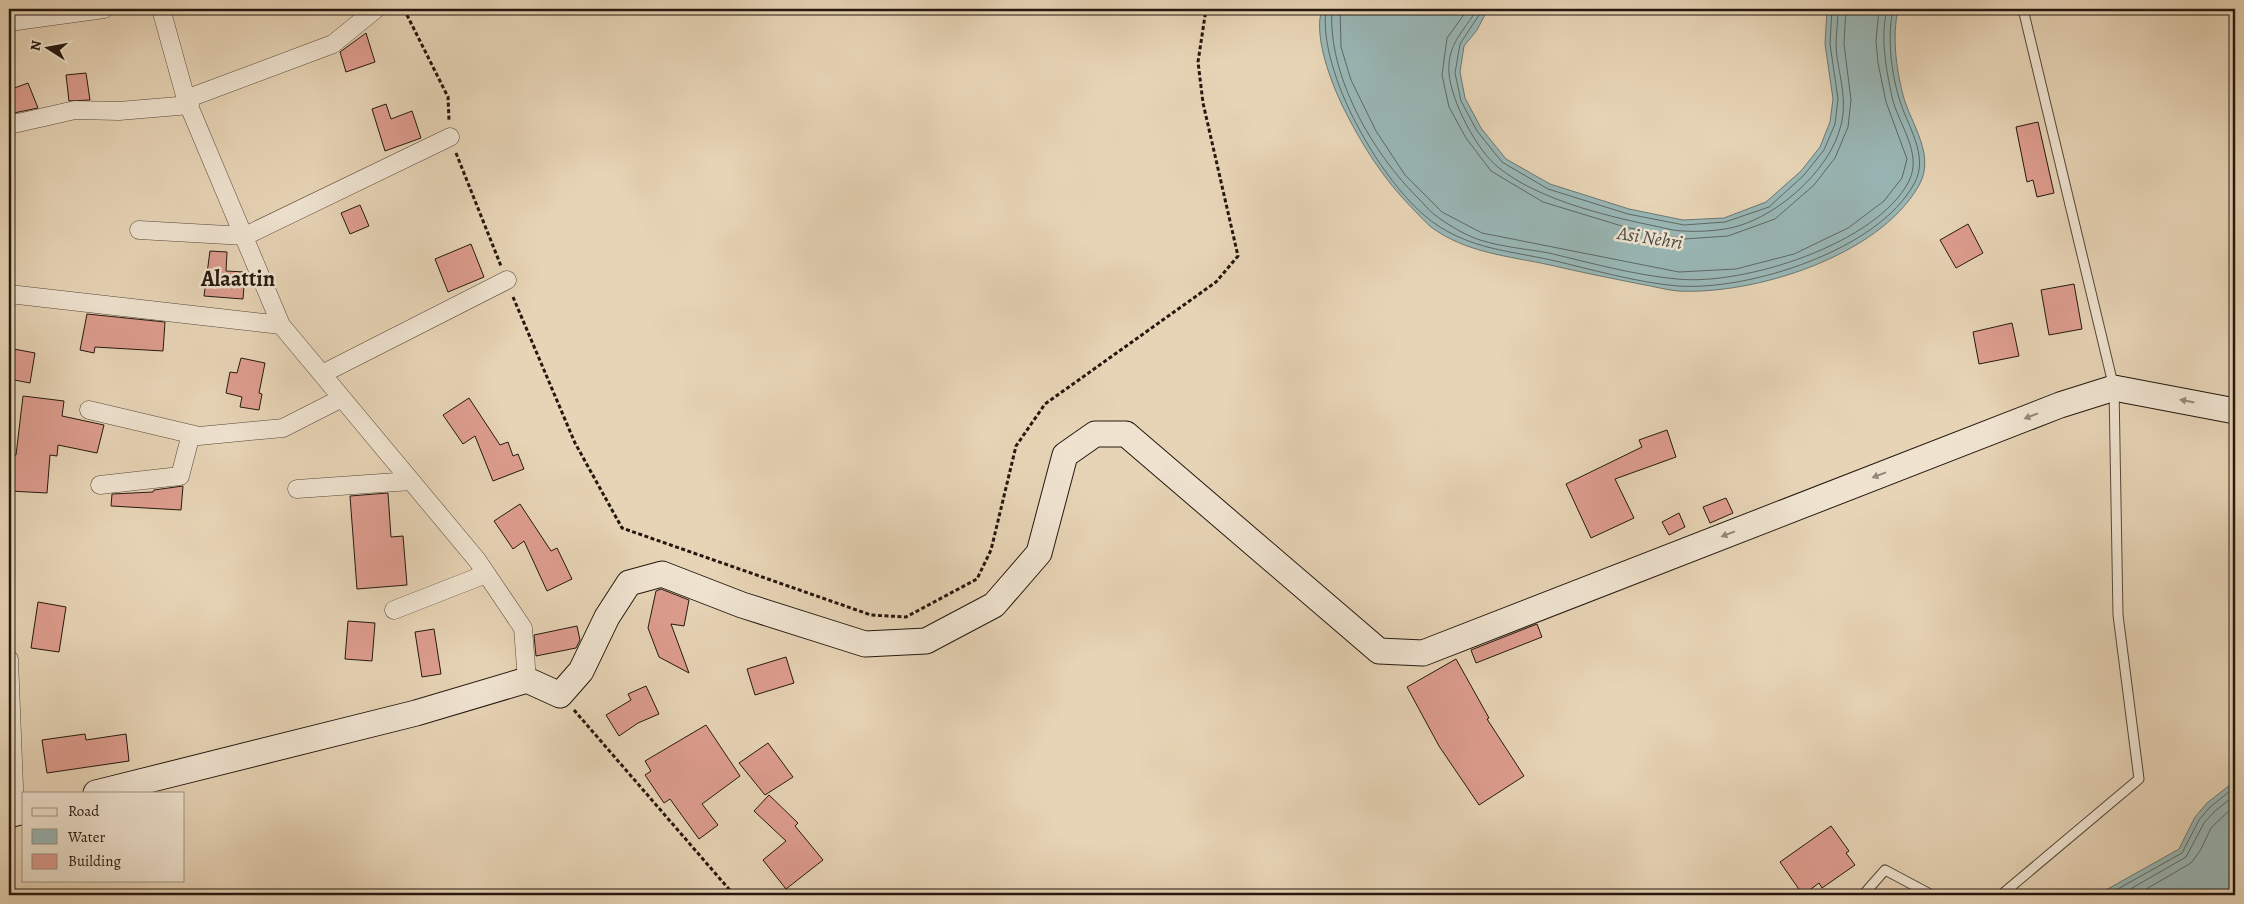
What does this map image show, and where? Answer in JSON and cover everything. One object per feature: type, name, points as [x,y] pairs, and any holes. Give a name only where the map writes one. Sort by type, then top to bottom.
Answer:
[{"type":"street","points":[[9,22],[104,9]]},
{"type":"street","points":[[161,9],[188,102],[281,325],[486,574],[523,628],[527,680]]},
{"type":"street","points":[[9,125],[75,110],[119,112],[188,102],[333,44],[376,9]]},
{"type":"street","points":[[139,230],[245,236],[450,138]]},
{"type":"street","points":[[322,374],[506,280]]},
{"type":"street","points":[[9,294],[281,325]]},
{"type":"street","points":[[100,792],[416,713],[527,680],[560,695],[581,671],[607,617],[629,583],[662,574],[742,605],[865,644],[926,640],[994,605],[1039,553],[1064,455],[1095,434],[1126,434],[1379,651],[1423,653],[2060,404],[2114,388],[2235,411]]},
{"type":"street","points":[[89,410],[199,436],[283,428],[342,398]]},
{"type":"street","points":[[100,485],[180,476],[191,434]]},
{"type":"street","points":[[297,489],[411,481]]},
{"type":"street","points":[[394,610],[486,574]]},
{"type":"street","points":[[9,659],[16,813]]},
{"type":"lane","points":[[2000,895],[2139,779],[2118,615],[2114,388],[2023,9]]},
{"type":"lane","points":[[1863,895],[1885,870],[1932,895]]},
{"type":"path","points":[[404,9],[448,97],[450,138],[506,280],[575,443],[622,528],[871,615],[906,617],[977,579],[991,550],[1016,446],[1045,404],[1216,282],[1238,256],[1203,103],[1198,62],[1206,9]]},
{"type":"path","points":[[560,695],[734,895]]},
{"type":"water","name":"Asi Nehri","points":[[1322,9],[1488,9],[1477,30],[1464,46],[1460,72],[1465,98],[1481,128],[1506,159],[1550,184],[1629,209],[1683,220],[1724,218],[1766,202],[1801,171],[1820,147],[1830,122],[1833,99],[1825,44],[1827,9],[1898,9],[1895,41],[1898,74],[1903,95],[1924,152],[1925,164],[1923,175],[1918,187],[1899,211],[1874,233],[1845,251],[1812,266],[1777,278],[1742,286],[1709,291],[1678,291],[1473,248],[1444,236],[1424,221],[1392,186],[1374,161],[1358,135],[1333,85],[1325,59],[1320,32]]},
{"type":"water","points":[[2235,781],[2235,891],[2227,895],[2097,895],[2179,849],[2195,817],[2207,803]]},
{"type":"building","points":[[366,33],[375,62],[346,72],[340,52]]},
{"type":"building","points":[[86,73],[90,100],[69,101],[66,75]]},
{"type":"building","points":[[28,83],[38,108],[9,114],[9,90]]},
{"type":"building","points":[[386,104],[391,119],[412,111],[421,138],[385,151],[372,109]]},
{"type":"building","points":[[2038,122],[2054,193],[2037,197],[2033,180],[2027,182],[2016,127]]},
{"type":"building","points":[[360,205],[369,226],[350,234],[341,213]]},
{"type":"building","points":[[1968,224],[1983,253],[1956,268],[1940,240]]},
{"type":"building","points":[[471,244],[484,277],[448,292],[435,259]]},
{"type":"building","points":[[210,251],[227,252],[226,271],[245,272],[243,299],[204,296]]},
{"type":"building","points":[[2074,284],[2082,329],[2049,335],[2041,290]]},
{"type":"building","points":[[87,314],[165,322],[163,351],[95,347],[94,353],[80,350]]},
{"type":"building","points":[[2012,323],[2019,356],[1979,364],[1973,332]]},
{"type":"building","points":[[14,349],[35,353],[30,383],[9,379]]},
{"type":"building","points":[[241,358],[265,363],[259,393],[262,394],[259,410],[240,407],[242,397],[226,393],[230,372],[237,373]]},
{"type":"building","points":[[23,396],[64,401],[62,416],[104,425],[97,453],[58,445],[57,456],[50,455],[47,493],[10,491],[13,455],[16,455]]},
{"type":"building","points":[[469,398],[500,445],[508,442],[513,456],[518,454],[524,469],[493,481],[475,436],[463,444],[443,415]]},
{"type":"building","points":[[1667,430],[1676,457],[1615,479],[1634,518],[1591,538],[1566,484],[1642,447],[1639,440]]},
{"type":"building","points":[[183,486],[181,510],[111,506],[112,494],[153,492],[154,490]]},
{"type":"building","points":[[388,493],[391,537],[403,536],[407,585],[357,589],[350,496]]},
{"type":"building","points":[[1726,498],[1733,513],[1710,523],[1703,507]]},
{"type":"building","points":[[520,504],[551,551],[557,548],[572,579],[547,591],[524,541],[513,549],[494,521]]},
{"type":"building","points":[[1679,513],[1685,527],[1669,535],[1662,522]]},
{"type":"building","points":[[661,589],[689,600],[684,626],[671,624],[689,673],[659,657],[648,628],[656,591]]},
{"type":"building","points":[[38,602],[66,607],[59,652],[31,648]]},
{"type":"building","points":[[348,621],[375,623],[372,661],[345,659]]},
{"type":"building","points":[[1537,624],[1542,637],[1476,663],[1471,650]]},
{"type":"building","points":[[577,626],[580,640],[576,648],[536,656],[534,635]]},
{"type":"building","points":[[434,629],[441,674],[422,677],[415,632]]},
{"type":"building","points":[[786,657],[794,683],[755,695],[747,669]]},
{"type":"building","points":[[1456,659],[1489,718],[1487,719],[1524,776],[1479,805],[1439,746],[1407,687]]},
{"type":"building","points":[[646,686],[659,714],[638,723],[619,736],[606,715],[631,700],[628,694]]},
{"type":"building","points":[[706,725],[740,776],[702,804],[718,825],[699,839],[670,799],[664,803],[645,775],[651,771],[645,761]]},
{"type":"building","points":[[85,734],[86,740],[126,734],[129,761],[47,773],[42,740]]},
{"type":"building","points":[[768,743],[793,777],[765,795],[739,763]]},
{"type":"building","points":[[769,795],[798,823],[795,826],[823,860],[786,889],[763,860],[786,841],[754,811]]},
{"type":"building","points":[[1831,826],[1849,851],[1846,853],[1855,865],[1822,888],[1819,883],[1803,895],[1780,862]]},
{"type":"district","name":"Alaattin","points":[[238,279]]}]
